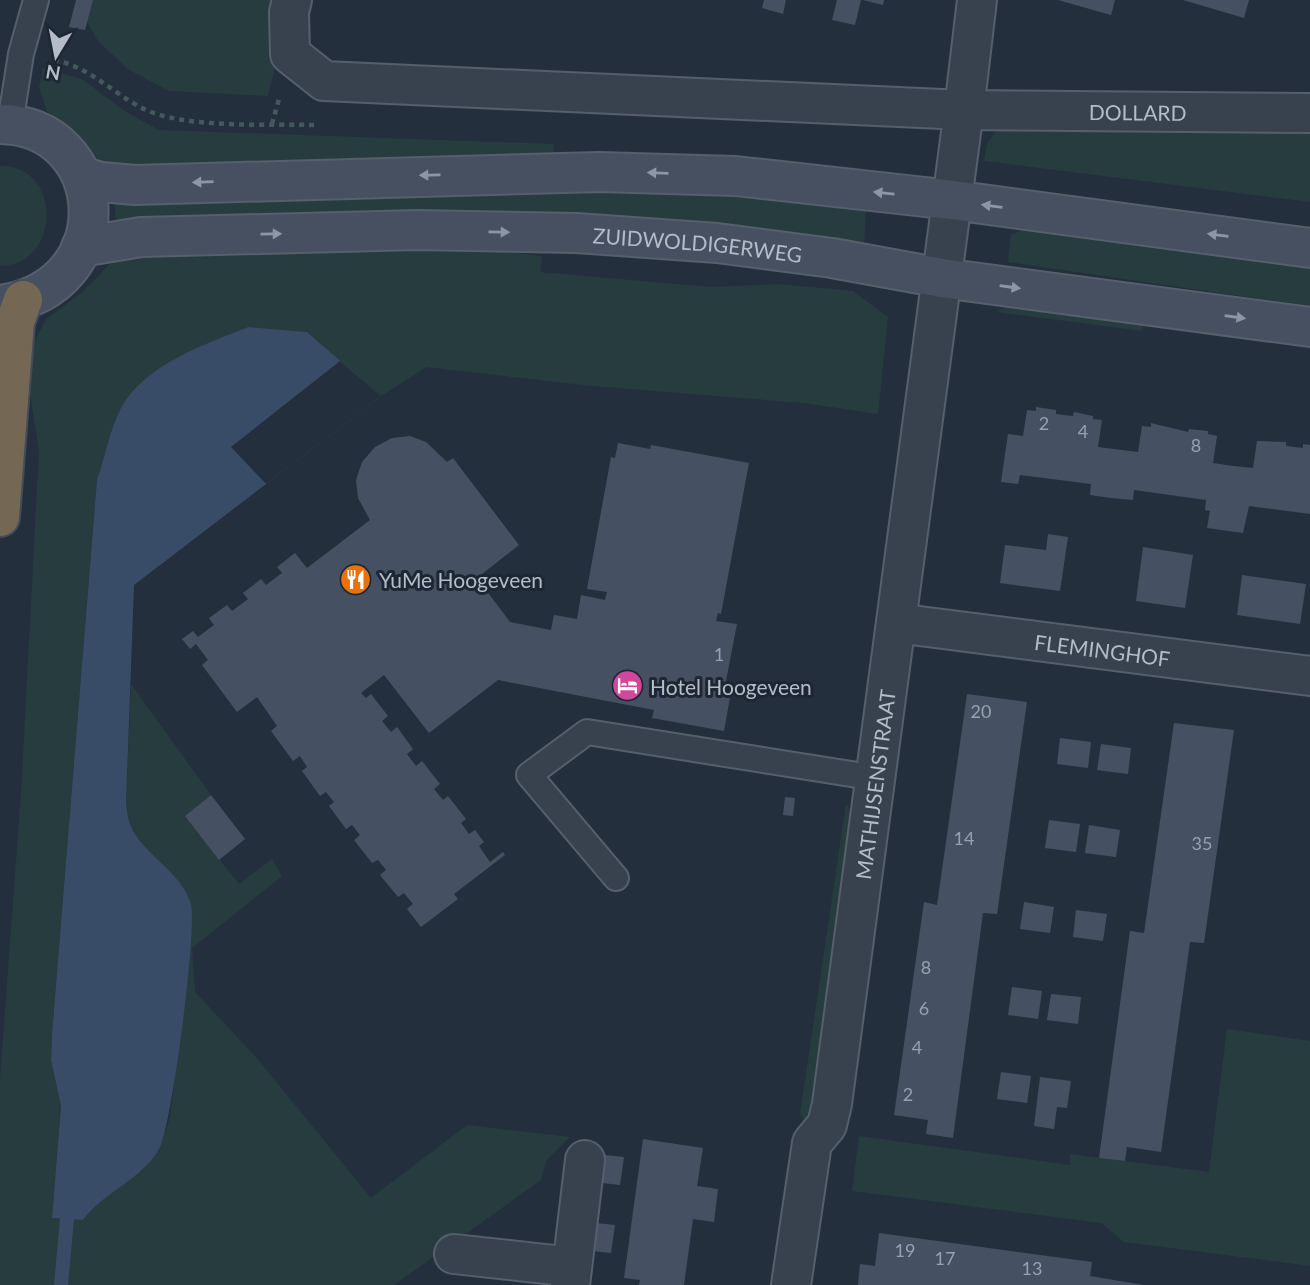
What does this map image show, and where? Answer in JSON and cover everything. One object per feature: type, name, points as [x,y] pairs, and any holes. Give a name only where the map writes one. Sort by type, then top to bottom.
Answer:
[{"type":"highway","points":[[0,517],[15,322],[11,303]]},
{"type":"main road","points":[[5,124],[33,130],[54,142],[83,177],[89,208],[76,262],[63,278],[11,303]]},
{"type":"main road","points":[[83,177],[101,182],[135,185],[599,172],[735,176],[952,200],[1310,248]]},
{"type":"main road","name":"ZUIDWOLDIGERWEG","points":[[81,247],[141,237],[417,230],[576,233],[717,243],[832,258],[942,278],[1310,327]]},
{"type":"street","points":[[292,0],[289,12],[290,54],[324,81],[964,110],[976,0]]},
{"type":"street","name":"DOLLARD","points":[[964,110],[1310,113]]},
{"type":"street","name":"MATHIJSENSTRAAT","points":[[791,1285],[812,1143],[827,1125],[832,1104],[964,110]]},
{"type":"street","name":"FLEMINGHOF","points":[[895,623],[1310,676]]},
{"type":"street","points":[[454,1254],[571,1276],[585,1160]]},
{"type":"lane","points":[[5,124],[20,54],[36,0]]},
{"type":"lane","points":[[616,878],[529,775],[587,732],[876,778]]},
{"type":"green space","points":[[85,0],[280,0],[277,59],[268,96],[170,91],[129,70],[98,41],[87,22]]},
{"type":"green space","points":[[43,68],[82,79],[126,112],[159,130],[554,144],[553,158],[158,168],[102,164],[47,111],[39,88]]},
{"type":"green space","points":[[997,128],[1310,131],[1310,202],[984,161],[987,144]]},
{"type":"green space","points":[[0,166],[20,170],[35,181],[44,196],[46,215],[44,233],[35,250],[20,261],[0,266]]},
{"type":"green space","points":[[603,187],[834,202],[866,208],[864,245],[477,213],[116,221],[114,202]]},
{"type":"green space","points":[[1028,229],[1310,266],[1310,306],[1008,262],[1011,234]]},
{"type":"green space","points":[[463,248],[542,256],[540,272],[711,287],[779,284],[853,291],[888,317],[878,414],[803,403],[591,386],[427,367],[381,396],[307,332],[248,327],[199,347],[152,374],[97,480],[52,1034],[51,1060],[61,1106],[52,1218],[83,1220],[93,1205],[142,1168],[159,1149],[170,1118],[192,926],[130,825],[126,803],[131,684],[211,795],[185,816],[239,884],[272,859],[282,876],[192,948],[195,992],[256,1057],[371,1198],[467,1125],[570,1137],[546,1161],[541,1180],[394,1285],[0,1285],[0,1079],[21,794],[39,452],[25,359],[46,319],[80,294],[115,259],[160,253]]},
{"type":"green space","points":[[1023,300],[1145,314],[1142,331],[996,312]]},
{"type":"green space","points":[[846,804],[851,811],[857,812],[814,1115],[806,1123],[800,1114]]},
{"type":"green space","points":[[1227,1029],[1310,1041],[1310,1266],[1124,1242],[1101,1223],[852,1191],[859,1136],[1070,1165],[1070,1154],[1209,1172]]},
{"type":"water","points":[[248,327],[307,332],[381,396],[134,585],[126,803],[130,824],[136,835],[180,883],[191,905],[190,951],[182,1027],[165,1131],[153,1158],[134,1177],[101,1201],[83,1220],[52,1218],[61,1106],[51,1060],[52,1034],[97,480],[117,416],[145,379],[178,357]]},
{"type":"pier","points":[[340,361],[381,396],[266,484],[231,447]]},
{"type":"building","points":[[76,0],[93,0],[85,30],[69,27]]},
{"type":"building","points":[[764,0],[786,0],[783,14],[762,8]]},
{"type":"building","points":[[837,0],[861,0],[855,25],[832,20]]},
{"type":"building","points":[[863,0],[884,0],[883,5]]},
{"type":"building","points":[[1058,0],[1115,0],[1111,15]]},
{"type":"building","points":[[1183,0],[1249,0],[1244,18]]},
{"type":"building","points":[[1036,407],[1056,410],[1056,414],[1073,416],[1074,412],[1102,420],[1098,447],[1138,452],[1142,426],[1151,427],[1151,423],[1188,432],[1189,429],[1208,431],[1208,434],[1217,436],[1213,463],[1233,466],[1253,468],[1257,441],[1286,442],[1286,446],[1303,448],[1303,444],[1310,445],[1310,514],[1249,506],[1243,533],[1207,528],[1210,511],[1205,510],[1206,500],[1134,490],[1133,500],[1111,498],[1090,495],[1091,484],[1020,475],[1018,484],[1001,482],[1008,434],[1023,436],[1027,410],[1036,411]]},
{"type":"building","name":"Hotel Hoogeveen","points":[[410,436],[426,442],[447,462],[453,458],[519,545],[477,578],[510,622],[551,630],[554,615],[577,619],[581,595],[605,600],[607,592],[587,589],[611,457],[615,458],[618,443],[650,449],[651,445],[749,463],[721,614],[718,613],[716,621],[737,624],[724,691],[731,692],[724,731],[652,718],[654,710],[498,680],[429,733],[384,675],[361,693],[366,698],[371,694],[388,716],[382,721],[391,732],[397,727],[413,749],[407,754],[416,766],[422,761],[440,784],[434,789],[443,800],[448,796],[466,819],[461,823],[469,834],[475,830],[484,842],[479,846],[490,862],[503,852],[505,855],[454,894],[458,899],[421,927],[407,909],[413,904],[404,893],[398,897],[380,875],[386,870],[378,860],[372,863],[354,840],[360,835],[352,825],[346,829],[329,806],[334,802],[326,792],[320,796],[302,771],[307,767],[300,756],[293,761],[271,731],[277,726],[257,697],[237,712],[202,665],[208,660],[196,644],[190,649],[182,639],[193,631],[198,637],[214,625],[209,618],[227,605],[232,611],[248,599],[243,593],[261,579],[266,585],[282,573],[277,567],[295,553],[307,568],[370,520],[358,498],[356,480],[362,462],[375,447],[392,438]]},
{"type":"building","points":[[1048,534],[1068,537],[1060,591],[1000,583],[1005,545],[1046,550]]},
{"type":"building","points":[[1143,547],[1193,555],[1185,608],[1136,601]]},
{"type":"building","points":[[1242,575],[1306,584],[1300,624],[1237,615]]},
{"type":"building","points":[[967,694],[1027,702],[997,914],[983,913],[953,1138],[926,1134],[928,1120],[894,1115],[924,902],[937,905]]},
{"type":"building","points":[[1174,723],[1234,730],[1204,943],[1190,942],[1161,1152],[1127,1147],[1125,1161],[1099,1158],[1130,931],[1144,933]]},
{"type":"building","points":[[1060,738],[1091,742],[1088,768],[1057,764]]},
{"type":"building","points":[[1101,744],[1131,748],[1128,774],[1097,770]]},
{"type":"building","points":[[211,795],[245,839],[219,860],[185,816]]},
{"type":"building","points":[[785,797],[795,798],[793,816],[783,815]]},
{"type":"building","points":[[1049,820],[1080,824],[1076,852],[1045,848]]},
{"type":"building","points":[[1089,825],[1120,830],[1116,857],[1085,853]]},
{"type":"building","points":[[1024,902],[1054,907],[1050,933],[1020,929]]},
{"type":"building","points":[[1076,910],[1107,914],[1103,941],[1073,937]]},
{"type":"building","points":[[1012,987],[1042,991],[1038,1019],[1008,1015]]},
{"type":"building","points":[[1051,994],[1081,997],[1078,1024],[1047,1020]]},
{"type":"building","points":[[1001,1072],[1031,1076],[1027,1103],[997,1099]]},
{"type":"building","points":[[1040,1077],[1071,1081],[1067,1108],[1057,1107],[1054,1129],[1034,1126]]},
{"type":"building","points":[[643,1139],[703,1148],[697,1186],[718,1189],[714,1222],[693,1219],[684,1285],[639,1285],[640,1280],[624,1278]]},
{"type":"building","points":[[605,1155],[624,1157],[620,1185],[602,1183]]},
{"type":"building","points":[[596,1223],[615,1225],[611,1253],[592,1251]]},
{"type":"building","points":[[879,1233],[1092,1262],[1090,1276],[1144,1285],[858,1285],[860,1264],[875,1266]]},
{"type":"waterway","points":[[61,1285],[67,1219]]},
{"type":"place","name":"YuMe Hoogeveen","points":[[356,579]]},
{"type":"place","name":"Hotel Hoogeveen","points":[[627,686]]}]
